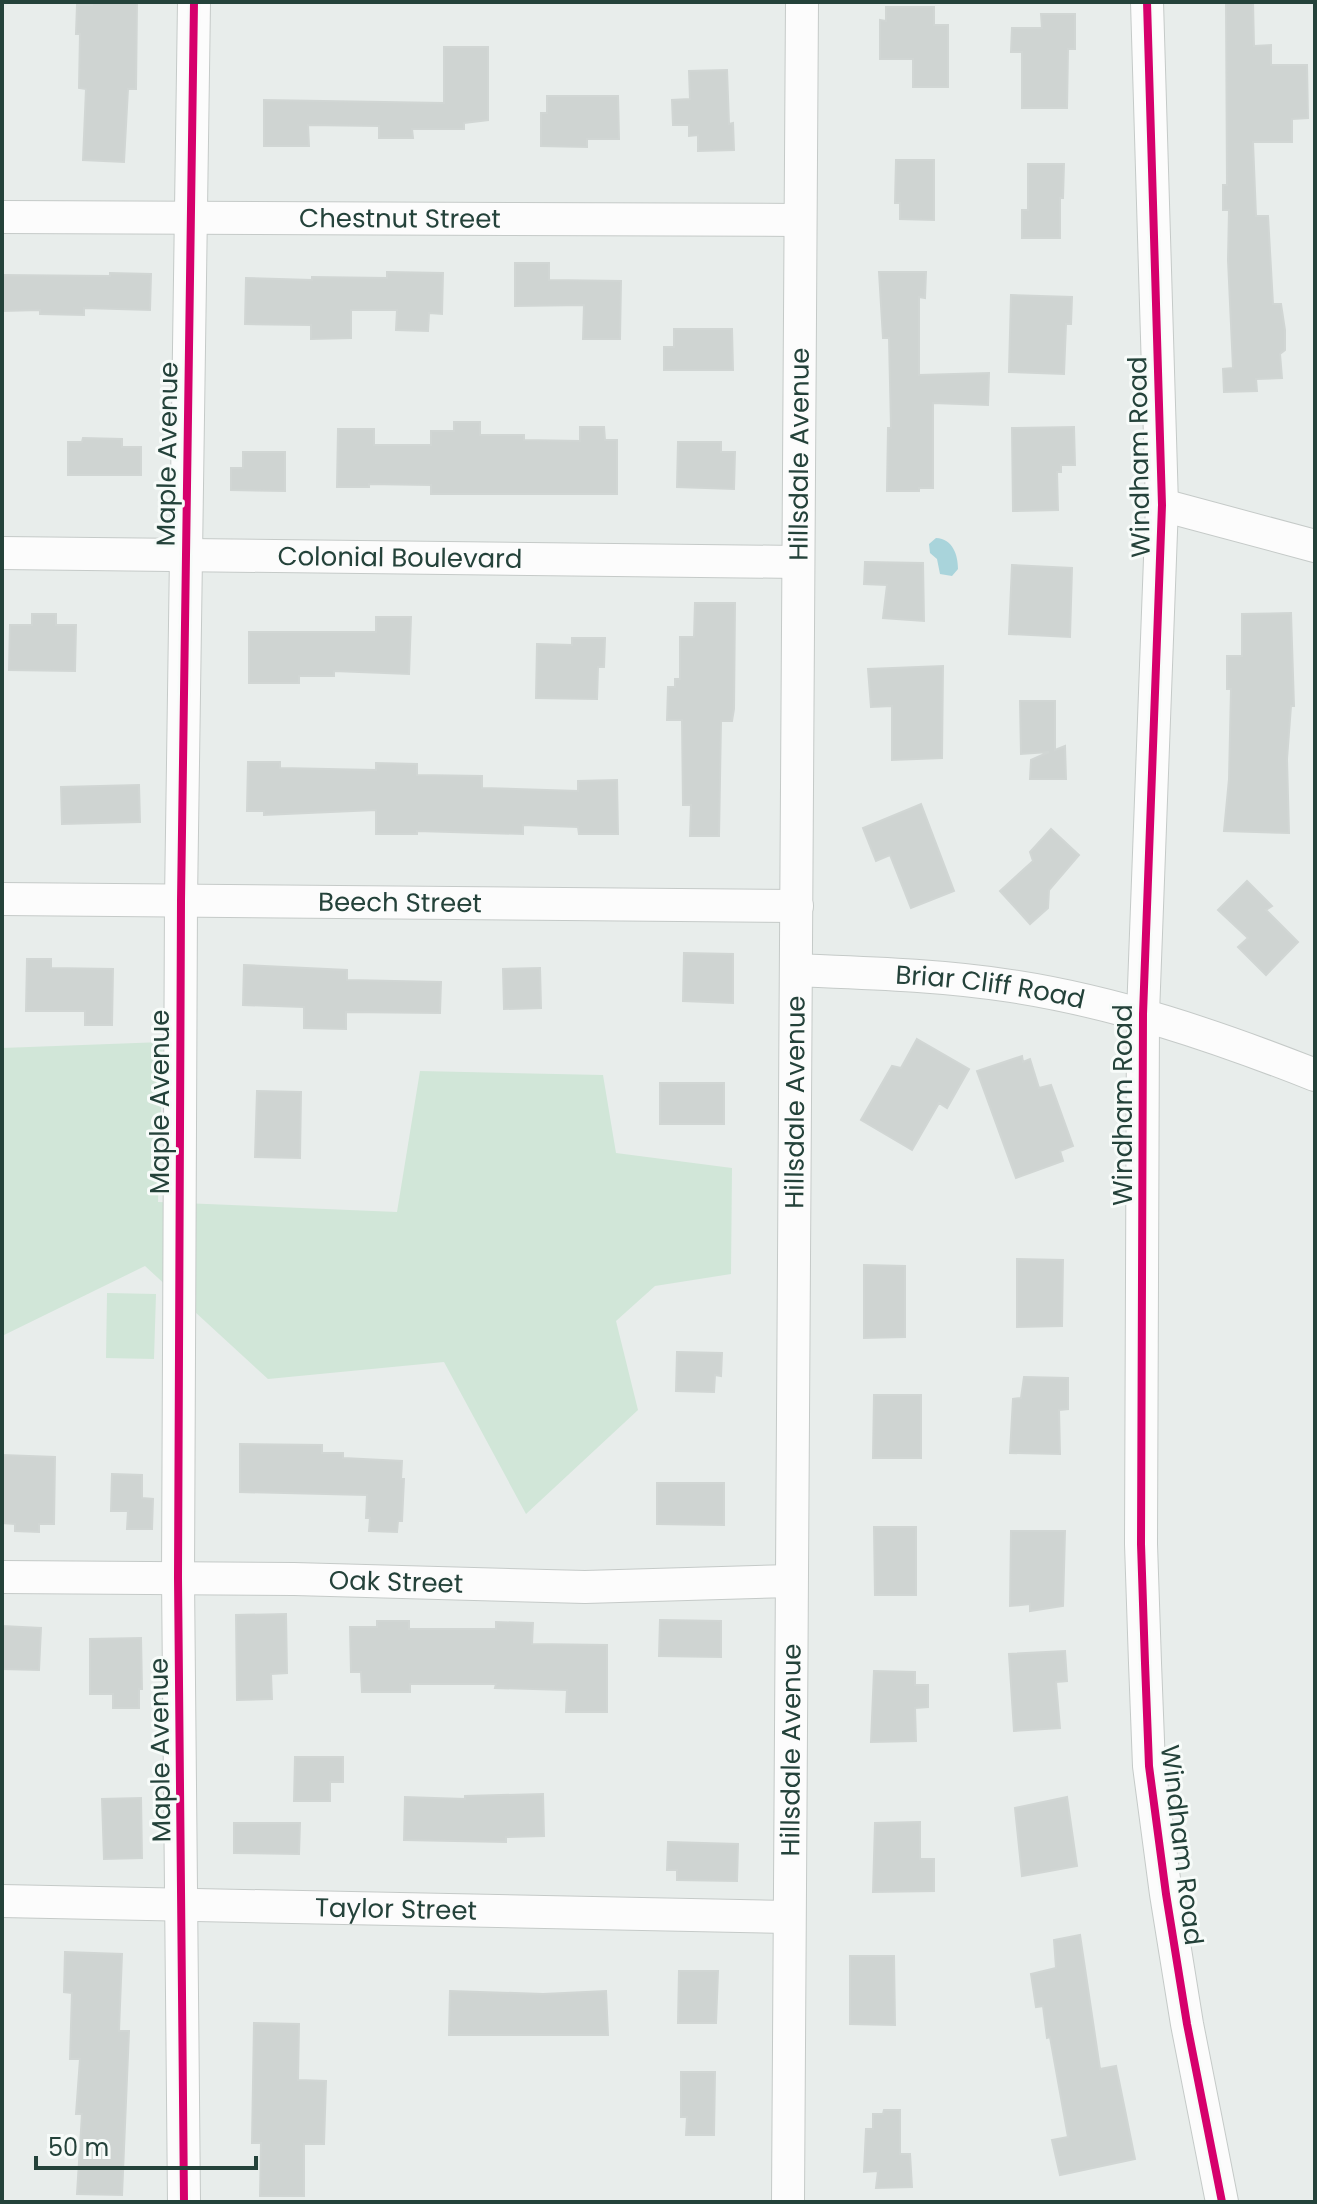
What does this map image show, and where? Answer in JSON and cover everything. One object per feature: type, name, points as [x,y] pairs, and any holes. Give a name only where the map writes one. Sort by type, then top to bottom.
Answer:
[{"type":"street","name":"Maple Avenue","points":[[184,2202],[178,1578],[181,901],[194,2]]},
{"type":"street","name":"Hillsdale Avenue","points":[[788,2202],[802,2]]},
{"type":"street","name":"Windham Road","points":[[1147,2],[1162,505],[1143,1014],[1141,1544],[1149,1766],[1187,2024],[1222,2202]]},
{"type":"street","name":"Chestnut Street","points":[[2,217],[799,220]]},
{"type":"street","points":[[1162,505],[1315,546]]},
{"type":"street","name":"Colonial Boulevard","points":[[2,553],[797,562]]},
{"type":"street","name":"Beech Street","points":[[2,899],[797,906]]},
{"type":"street","name":"Briar Cliff Road","points":[[797,970],[927,976],[1011,986],[1143,1014],[1232,1043],[1315,1075]]},
{"type":"street","name":"Oak Street","points":[[2,1577],[585,1587],[791,1581]]},
{"type":"street","name":"Taylor Street","points":[[2,1901],[789,1917]]},
{"type":"green space","points":[[163,1042],[158,1202],[397,1212],[420,1071],[603,1075],[616,1153],[732,1168],[731,1274],[655,1286],[616,1321],[638,1410],[526,1514],[444,1362],[268,1379],[145,1266],[2,1336],[2,1048]]},
{"type":"green space","points":[[107,1293],[156,1294],[154,1359],[106,1358]]},
{"type":"water","points":[[936,538],[947,541],[956,553],[958,569],[952,576],[940,574],[937,559],[930,553],[929,544]]},
{"type":"building","points":[[92,2],[137,2],[136,89],[128,89],[124,162],[83,160],[86,89],[79,88],[77,5],[92,5]]},
{"type":"building","points":[[1226,2],[1253,2],[1254,46],[1271,45],[1271,65],[1307,65],[1308,118],[1292,119],[1292,142],[1253,142],[1256,216],[1268,216],[1273,304],[1281,304],[1285,330],[1285,350],[1280,354],[1282,378],[1256,379],[1257,391],[1224,392],[1223,369],[1233,368],[1229,210],[1223,210],[1223,185],[1227,185]]},
{"type":"building","points":[[886,7],[934,7],[934,25],[948,25],[948,87],[913,87],[913,59],[880,59],[880,20],[886,21]]},
{"type":"building","points":[[1041,14],[1075,14],[1075,49],[1068,49],[1067,108],[1022,108],[1022,52],[1011,52],[1012,28],[1042,28]]},
{"type":"building","points":[[444,47],[488,47],[488,120],[464,123],[464,129],[412,129],[413,138],[379,138],[379,126],[308,125],[309,146],[264,146],[264,100],[444,103]]},
{"type":"building","points":[[727,70],[729,124],[733,123],[734,150],[698,151],[698,135],[689,136],[689,125],[673,125],[672,100],[690,99],[689,71]]},
{"type":"building","points":[[547,96],[618,96],[619,139],[587,139],[587,147],[541,146],[541,113],[547,113]]},
{"type":"building","points":[[896,160],[934,160],[934,220],[900,219],[900,203],[895,203]]},
{"type":"building","points":[[1028,164],[1064,164],[1060,238],[1022,238],[1022,210],[1028,210]]},
{"type":"building","points":[[515,263],[549,263],[549,280],[621,281],[620,339],[583,339],[584,305],[515,306]]},
{"type":"building","points":[[387,272],[443,273],[442,314],[429,313],[428,331],[396,330],[397,310],[351,310],[351,338],[311,339],[311,325],[245,324],[246,278],[387,278]]},
{"type":"building","points":[[879,272],[926,272],[925,298],[919,297],[919,375],[989,373],[988,405],[933,403],[933,488],[887,491],[888,428],[891,428],[889,338],[883,338]]},
{"type":"building","points":[[110,273],[151,274],[150,310],[84,308],[84,315],[40,314],[40,310],[2,311],[2,275],[110,276]]},
{"type":"building","points":[[1011,295],[1072,297],[1071,324],[1066,324],[1064,374],[1009,372]]},
{"type":"building","points":[[674,329],[732,329],[733,370],[664,370],[664,347],[674,347]]},
{"type":"building","points":[[454,422],[480,422],[480,435],[524,435],[524,440],[580,441],[580,427],[604,427],[605,440],[617,440],[617,494],[431,494],[431,485],[337,487],[338,429],[374,429],[374,445],[431,445],[431,431],[454,431]]},
{"type":"building","points":[[1074,427],[1075,465],[1061,465],[1061,472],[1057,472],[1058,510],[1013,511],[1012,428]]},
{"type":"building","points":[[83,438],[122,439],[122,447],[141,447],[141,475],[68,475],[68,442],[82,442]]},
{"type":"building","points":[[678,442],[721,442],[721,452],[735,452],[734,489],[677,487]]},
{"type":"building","points":[[243,452],[285,452],[285,491],[231,490],[231,468],[243,468]]},
{"type":"building","points":[[865,562],[923,563],[924,621],[883,618],[887,585],[864,584]]},
{"type":"building","points":[[1012,565],[1072,568],[1070,637],[1009,634]]},
{"type":"building","points":[[695,603],[735,603],[734,709],[732,721],[721,721],[719,836],[690,836],[691,805],[683,805],[682,720],[667,720],[668,687],[675,687],[675,679],[680,679],[680,637],[694,637]]},
{"type":"building","points":[[1291,613],[1294,706],[1291,706],[1287,759],[1289,833],[1224,831],[1229,779],[1231,689],[1227,689],[1227,656],[1242,656],[1242,614]]},
{"type":"building","points":[[32,614],[56,614],[56,625],[76,625],[75,671],[9,670],[10,625],[32,625]]},
{"type":"building","points":[[376,617],[411,617],[409,674],[334,671],[334,676],[299,676],[299,683],[249,683],[249,632],[376,632]]},
{"type":"building","points":[[572,638],[605,638],[604,667],[598,667],[597,699],[536,698],[537,644],[572,645]]},
{"type":"building","points":[[943,666],[942,758],[892,760],[892,706],[871,707],[868,669]]},
{"type":"building","points":[[1020,701],[1055,701],[1055,750],[1065,746],[1066,779],[1030,779],[1031,760],[1049,752],[1021,754]]},
{"type":"building","points":[[248,762],[280,762],[280,768],[376,770],[376,763],[417,764],[417,775],[482,776],[482,788],[578,791],[578,781],[617,780],[618,834],[579,834],[578,827],[523,825],[523,834],[417,831],[417,834],[376,834],[376,810],[264,815],[264,811],[247,811]]},
{"type":"building","points":[[139,785],[140,822],[62,824],[61,787]]},
{"type":"building","points":[[921,804],[954,891],[911,908],[890,855],[876,861],[863,828]]},
{"type":"building","points":[[1051,829],[1079,855],[1049,890],[1048,908],[1030,924],[1000,891],[1033,861],[1030,852]]},
{"type":"building","points":[[1247,881],[1272,906],[1266,910],[1298,942],[1266,975],[1238,947],[1248,938],[1218,910]]},
{"type":"building","points":[[684,953],[733,954],[733,1003],[683,1001]]},
{"type":"building","points":[[27,959],[51,959],[51,968],[113,969],[112,1025],[85,1025],[85,1011],[26,1011]]},
{"type":"building","points":[[244,965],[347,970],[347,980],[441,982],[440,1013],[346,1012],[346,1029],[304,1028],[304,1007],[243,1005]]},
{"type":"building","points":[[540,968],[541,1008],[504,1009],[503,969]]},
{"type":"building","points":[[917,1039],[969,1069],[947,1108],[939,1103],[912,1150],[861,1120],[892,1066],[901,1068]]},
{"type":"building","points":[[1022,1056],[1023,1062],[1030,1059],[1039,1088],[1051,1085],[1073,1146],[1060,1151],[1063,1161],[1016,1178],[977,1071]]},
{"type":"building","points":[[660,1083],[724,1083],[724,1124],[660,1124]]},
{"type":"building","points":[[257,1091],[301,1092],[300,1158],[255,1157]]},
{"type":"building","points":[[1017,1259],[1063,1260],[1062,1326],[1017,1327]]},
{"type":"building","points":[[864,1265],[905,1266],[905,1337],[864,1338]]},
{"type":"building","points":[[677,1352],[722,1353],[721,1376],[715,1375],[714,1392],[676,1391]]},
{"type":"building","points":[[1024,1377],[1068,1378],[1068,1409],[1059,1410],[1060,1454],[1010,1453],[1013,1399],[1021,1398]]},
{"type":"building","points":[[874,1395],[921,1395],[921,1458],[873,1458]]},
{"type":"building","points":[[240,1444],[322,1445],[322,1453],[343,1453],[343,1458],[402,1461],[402,1521],[398,1521],[397,1532],[369,1531],[367,1495],[240,1492]]},
{"type":"building","points":[[2,1455],[55,1457],[54,1524],[39,1524],[39,1532],[15,1531],[15,1524],[2,1523]]},
{"type":"building","points":[[112,1474],[142,1475],[142,1498],[153,1499],[152,1529],[127,1529],[128,1511],[111,1511]]},
{"type":"building","points":[[657,1483],[724,1483],[724,1525],[657,1524]]},
{"type":"building","points":[[874,1527],[916,1527],[916,1595],[875,1595]]},
{"type":"building","points":[[1011,1531],[1065,1531],[1063,1606],[1030,1611],[1030,1604],[1010,1606]]},
{"type":"building","points":[[286,1614],[287,1673],[271,1674],[272,1699],[237,1700],[236,1615]]},
{"type":"building","points":[[660,1620],[721,1621],[721,1657],[659,1656]]},
{"type":"building","points":[[377,1621],[409,1621],[409,1629],[496,1629],[496,1622],[533,1623],[532,1644],[607,1645],[607,1712],[566,1712],[567,1690],[495,1688],[496,1684],[410,1684],[410,1692],[362,1692],[361,1672],[351,1672],[350,1627],[377,1627]]},
{"type":"building","points":[[2,1626],[41,1628],[39,1670],[2,1669]]},
{"type":"building","points":[[141,1638],[142,1689],[139,1689],[139,1708],[113,1708],[113,1694],[90,1694],[90,1639]]},
{"type":"building","points":[[1065,1651],[1067,1681],[1056,1682],[1060,1728],[1014,1731],[1009,1654]]},
{"type":"building","points":[[874,1671],[915,1672],[915,1685],[928,1685],[928,1707],[915,1708],[916,1741],[871,1742]]},
{"type":"building","points":[[295,1757],[343,1757],[343,1782],[330,1782],[330,1801],[294,1801]]},
{"type":"building","points":[[543,1794],[544,1836],[506,1837],[506,1842],[404,1840],[405,1797],[465,1799],[465,1796]]},
{"type":"building","points":[[1067,1797],[1077,1866],[1022,1876],[1015,1808]]},
{"type":"building","points":[[141,1798],[142,1858],[104,1859],[102,1799]]},
{"type":"building","points":[[920,1822],[920,1859],[934,1859],[934,1891],[873,1892],[875,1823]]},
{"type":"building","points":[[234,1823],[300,1823],[299,1854],[234,1853]]},
{"type":"building","points":[[668,1842],[738,1844],[737,1881],[677,1880],[677,1870],[667,1870]]},
{"type":"building","points":[[1080,1935],[1100,2069],[1116,2066],[1135,2159],[1060,2175],[1052,2140],[1068,2137],[1043,2006],[1036,2007],[1031,1974],[1056,1968],[1054,1940]]},
{"type":"building","points":[[65,1952],[122,1954],[119,2031],[129,2031],[122,2195],[77,2194],[82,2114],[76,2114],[80,2059],[70,2059],[72,1993],[64,1992]]},
{"type":"building","points":[[850,1956],[894,1956],[895,2025],[850,2024]]},
{"type":"building","points":[[679,1971],[718,1971],[716,2023],[678,2023]]},
{"type":"building","points":[[450,1991],[543,1994],[606,1991],[608,2035],[449,2035]]},
{"type":"building","points":[[254,2023],[299,2024],[298,2080],[326,2081],[324,2144],[304,2144],[304,2196],[260,2196],[261,2143],[252,2143]]},
{"type":"building","points":[[681,2072],[715,2072],[714,2135],[686,2135],[687,2117],[681,2117]]},
{"type":"building","points":[[884,2110],[900,2110],[900,2154],[910,2154],[912,2187],[876,2188],[878,2171],[864,2172],[866,2129],[873,2129],[873,2114],[883,2114]]},
{"type":"cycle path","points":[[184,2202],[178,1578],[181,901],[194,2]]},
{"type":"cycle path","points":[[1147,2],[1162,505],[1143,1014],[1141,1544],[1145,1663],[1149,1766],[1166,1894],[1187,2024],[1222,2202]]}]
